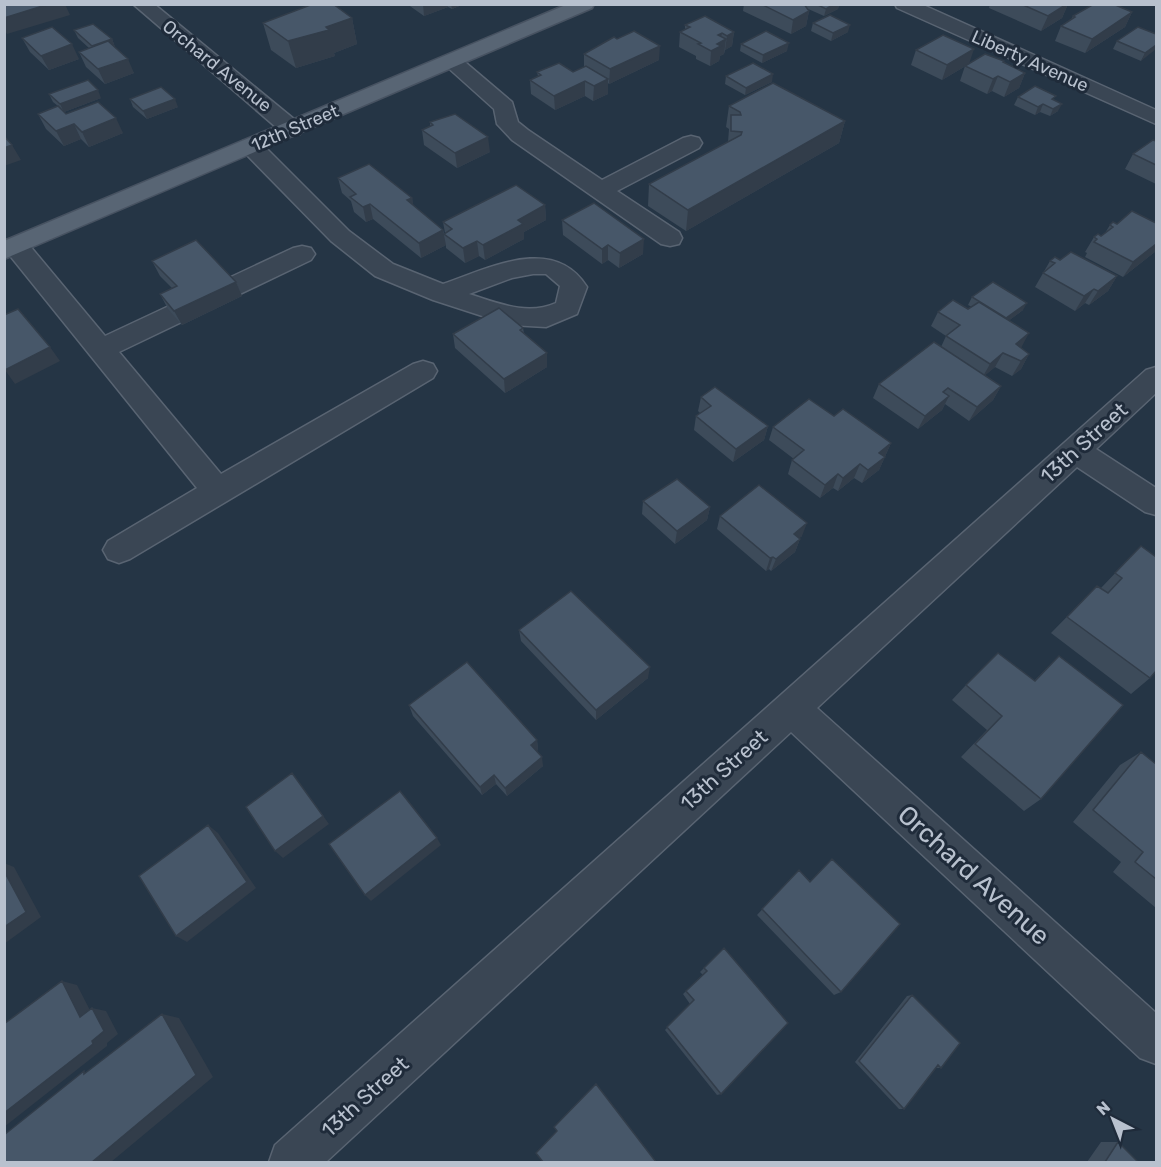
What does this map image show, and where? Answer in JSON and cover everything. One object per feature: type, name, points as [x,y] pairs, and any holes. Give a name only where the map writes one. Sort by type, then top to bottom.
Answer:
[{"type":"main road","name":"12th Street","points":[[10,249],[585,4]]},
{"type":"street","name":"Orchard Avenue","points":[[142,4],[292,129]]},
{"type":"street","name":"Liberty Avenue","points":[[904,4],[1156,118]]},
{"type":"street","points":[[452,61],[504,107],[508,124],[520,135],[670,238]]},
{"type":"street","points":[[601,190],[691,143]]},
{"type":"street","points":[[251,146],[340,236],[384,270],[442,294]]},
{"type":"street","points":[[10,249],[102,349],[217,491]]},
{"type":"street","points":[[102,349],[302,254]]},
{"type":"street","points":[[119,550],[423,371]]},
{"type":"street","name":"13th Street","points":[[292,1162],[1156,377]]},
{"type":"street","points":[[1076,451],[1156,504]]},
{"type":"street","name":"Orchard Avenue","points":[[792,709],[1156,1042]]},
{"type":"building","points":[[4,4],[49,4],[4,18]]},
{"type":"building","points":[[313,4],[333,4],[352,18],[326,27],[329,30],[288,41],[263,23]]},
{"type":"building","points":[[761,4],[804,4],[809,11],[793,20]]},
{"type":"building","points":[[816,4],[834,4],[826,9]]},
{"type":"building","points":[[1021,4],[1067,4],[1048,16]]},
{"type":"building","points":[[1094,4],[1113,4],[1132,12],[1092,39],[1061,26],[1075,17],[1073,16]]},
{"type":"building","points":[[830,15],[850,25],[833,33],[813,23]]},
{"type":"building","points":[[705,16],[734,32],[727,36],[722,33],[718,35],[726,39],[717,44],[721,46],[711,51],[680,32],[690,27],[685,25]]},
{"type":"building","points":[[93,24],[112,39],[92,46],[74,30]]},
{"type":"building","points":[[52,27],[72,44],[41,56],[22,38]]},
{"type":"building","points":[[1138,27],[1156,34],[1156,45],[1145,53],[1117,41]]},
{"type":"building","points":[[634,31],[660,46],[610,69],[584,54],[614,37],[617,39]]},
{"type":"building","points":[[766,31],[789,43],[763,55],[741,44]]},
{"type":"building","points":[[943,35],[974,49],[947,65],[916,50]]},
{"type":"building","points":[[108,41],[128,59],[98,69],[79,52]]},
{"type":"building","points":[[985,54],[1004,61],[1025,73],[1010,82],[998,76],[993,79],[965,66]]},
{"type":"building","points":[[559,63],[573,72],[586,66],[608,79],[594,86],[585,81],[554,96],[530,80],[541,75],[537,72]]},
{"type":"building","points":[[753,63],[773,74],[746,88],[726,76]]},
{"type":"building","points":[[88,80],[98,90],[60,104],[49,94]]},
{"type":"building","points":[[773,83],[845,121],[688,210],[649,184],[741,135],[742,132],[731,131],[731,115],[741,115],[740,112],[729,106]]},
{"type":"building","points":[[1035,86],[1056,96],[1052,99],[1062,104],[1053,109],[1043,104],[1038,107],[1018,97]]},
{"type":"building","points":[[161,87],[175,99],[143,111],[130,99]]},
{"type":"building","points":[[98,102],[116,118],[82,132],[74,124],[56,131],[38,114],[58,106],[66,114]]},
{"type":"building","points":[[455,114],[488,137],[455,153],[422,130],[433,125],[430,122]]},
{"type":"building","points":[[4,136],[12,145],[4,148]]},
{"type":"building","points":[[1153,140],[1156,141],[1156,165],[1133,154]]},
{"type":"building","points":[[369,164],[412,198],[407,200],[443,230],[419,243],[370,204],[363,207],[350,197],[356,194],[338,178]]},
{"type":"building","points":[[516,185],[545,205],[518,220],[523,224],[483,245],[477,241],[463,248],[444,234],[452,229],[443,222]]},
{"type":"building","points":[[594,203],[644,239],[620,253],[608,245],[602,249],[562,220]]},
{"type":"building","points":[[1132,211],[1156,223],[1156,244],[1133,262],[1094,242],[1097,239],[1094,237],[1098,234],[1101,236],[1113,227],[1110,225],[1113,222],[1117,224]]},
{"type":"building","points":[[196,240],[236,282],[174,311],[160,294],[177,286],[152,261]]},
{"type":"building","points":[[1071,252],[1117,276],[1098,291],[1094,289],[1084,296],[1043,273],[1055,263],[1050,261],[1055,257],[1060,260]]},
{"type":"building","points":[[993,282],[1027,303],[1006,318],[972,297]]},
{"type":"building","points":[[953,300],[968,309],[979,302],[1029,333],[1016,344],[1029,354],[1021,361],[1003,353],[990,364],[946,336],[960,325],[938,312]]},
{"type":"building","points":[[499,308],[523,328],[520,330],[547,353],[504,379],[453,334]]},
{"type":"building","points":[[18,309],[50,347],[5,370],[4,315]]},
{"type":"building","points":[[934,342],[1001,386],[977,407],[948,388],[943,392],[949,396],[925,416],[879,384]]},
{"type":"building","points":[[715,387],[768,426],[736,449],[696,416],[711,406],[701,397]]},
{"type":"building","points":[[809,399],[834,416],[843,409],[891,443],[879,453],[885,457],[868,470],[860,464],[843,478],[838,474],[825,485],[792,460],[804,450],[773,427]]},
{"type":"building","points":[[677,479],[710,507],[677,531],[643,501]]},
{"type":"building","points":[[759,485],[807,523],[794,534],[800,539],[776,559],[770,558],[720,516]]},
{"type":"building","points":[[1141,546],[1156,557],[1156,671],[1150,678],[1067,617],[1097,586],[1108,593],[1122,578],[1115,573]]},
{"type":"building","points":[[571,591],[650,667],[596,710],[519,630]]},
{"type":"building","points":[[998,653],[1035,681],[1059,656],[1123,705],[1041,799],[975,744],[1002,716],[966,685]]},
{"type":"building","points":[[467,662],[537,740],[531,745],[542,757],[505,788],[494,775],[480,787],[409,705]]},
{"type":"building","points":[[1141,752],[1156,764],[1156,879],[1135,862],[1143,852],[1093,810]]},
{"type":"building","points":[[292,773],[323,816],[275,851],[246,807]]},
{"type":"building","points":[[400,791],[437,838],[365,895],[329,844]]},
{"type":"building","points":[[208,825],[247,882],[176,936],[139,876]]},
{"type":"building","points":[[832,859],[900,924],[841,992],[762,909],[799,870],[810,882]]},
{"type":"building","points":[[4,871],[26,912],[4,927]]},
{"type":"building","points":[[724,948],[788,1023],[721,1094],[667,1027],[694,1000],[686,991],[707,971],[704,968]]},
{"type":"building","points":[[62,981],[80,1017],[92,1008],[104,1031],[92,1041],[93,1044],[4,1113],[4,1024]]},
{"type":"building","points":[[912,995],[960,1043],[941,1068],[938,1065],[904,1109],[859,1061]]},
{"type":"building","points":[[162,1014],[196,1075],[92,1162],[4,1162],[4,1135],[84,1071],[84,1074]]},
{"type":"building","points":[[596,1084],[656,1162],[543,1162],[536,1153],[557,1131],[554,1127]]},
{"type":"building","points":[[1118,1142],[1138,1162],[1105,1162]]}]
